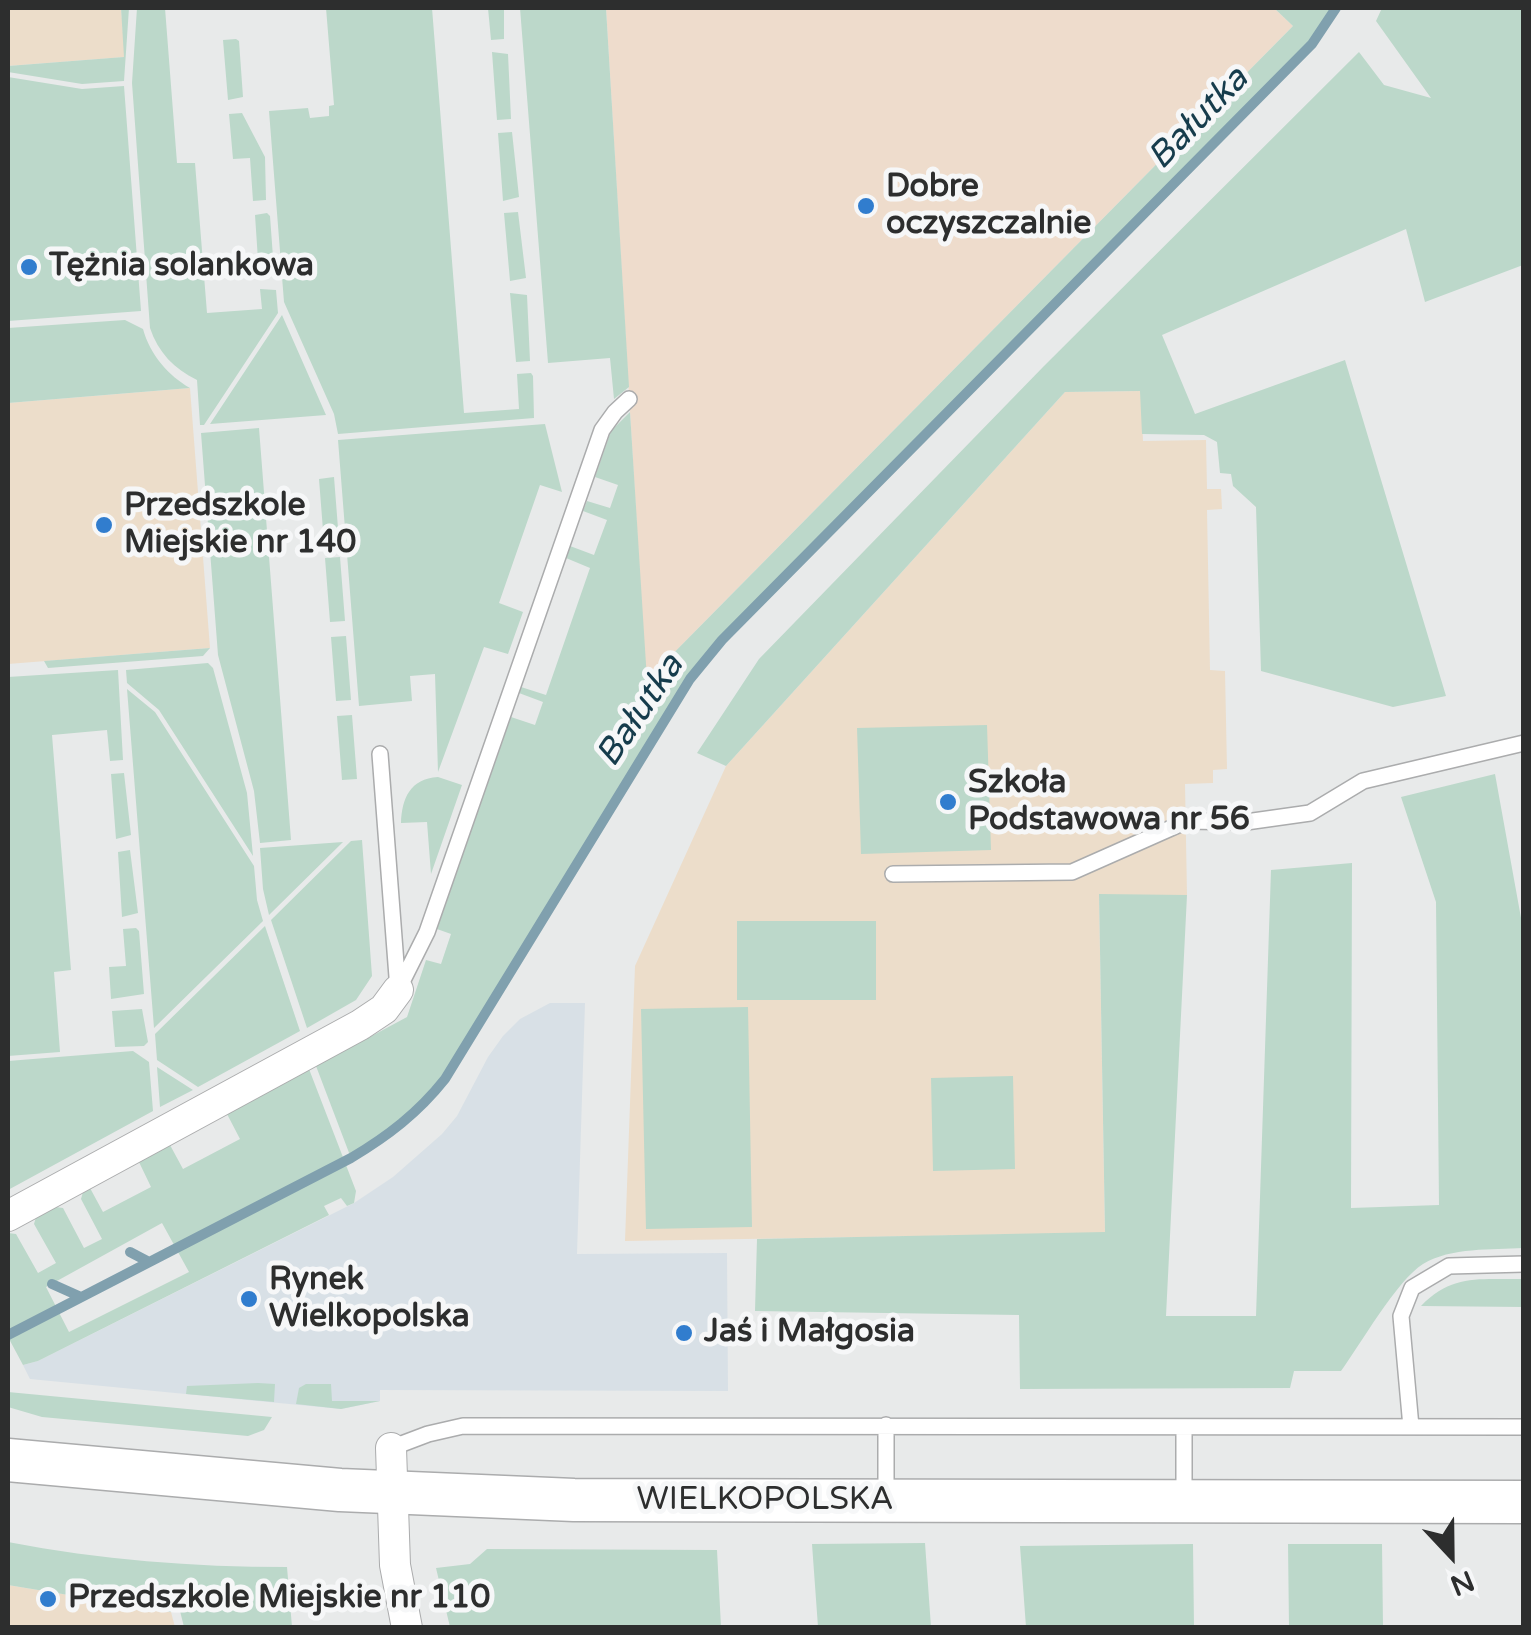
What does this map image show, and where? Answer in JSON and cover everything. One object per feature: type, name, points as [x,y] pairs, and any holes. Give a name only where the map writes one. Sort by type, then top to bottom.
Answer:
[{"type":"street","points":[[8,1216],[367,1022],[384,1009],[398,990]]},
{"type":"street","points":[[391,1448],[395,1566],[407,1628]]},
{"type":"street","name":"WIELKOPOLSKA","points":[[8,1460],[392,1492],[574,1500],[1524,1502]]},
{"type":"lane","points":[[398,990],[427,932],[602,430],[629,399]]},
{"type":"lane","points":[[892,874],[1072,872],[1187,821],[1246,822],[1310,813],[1363,781],[1524,743]]},
{"type":"lane","points":[[380,754],[398,990]]},
{"type":"lane","points":[[1412,1426],[1401,1316],[1412,1288],[1448,1266],[1524,1264]]},
{"type":"lane","points":[[886,1425],[886,1502]]},
{"type":"lane","points":[[391,1448],[463,1426],[1524,1427]]},
{"type":"lane","points":[[1184,1426],[1184,1502]]},
{"type":"shaded area","points":[[8,8],[121,8],[125,57],[8,66]]},
{"type":"shaded area","name":"Dobre oczyszczalnie","points":[[606,8],[1274,8],[1293,26],[646,681]]},
{"type":"shaded area","name":"Przedszkole Miejskie nr 140","points":[[190,388],[210,648],[8,664],[8,403]]},
{"type":"shaded area","name":"Szkoła Podstawowa nr 56","points":[[1141,391],[1143,441],[1206,440],[1207,489],[1221,489],[1222,509],[1207,510],[1210,670],[1225,671],[1227,769],[1213,770],[1213,783],[1185,784],[1187,895],[1099,895],[1105,1233],[625,1241],[635,966],[726,766],[1065,392]]},
{"type":"shaded area","points":[[550,1003],[585,1003],[577,1254],[727,1253],[728,1391],[380,1390],[380,1401],[341,1409],[30,1379],[23,1365],[38,1361],[354,1203],[393,1177],[457,1116],[503,1036],[520,1019]]},
{"type":"shaded area","name":"Przedszkole Miejskie nr 110","points":[[8,1585],[171,1612],[175,1627],[8,1627]]},
{"type":"green space","points":[[121,8],[129,8],[124,81],[82,84],[8,72],[8,66],[124,57]]},
{"type":"green space","points":[[137,8],[165,8],[177,163],[195,163],[207,313],[262,309],[260,289],[276,290],[278,313],[204,425],[200,425],[197,380],[168,359],[150,328],[132,83]]},
{"type":"green space","points":[[326,8],[432,8],[464,413],[519,409],[517,374],[531,373],[534,418],[338,434],[334,414],[284,302],[269,111],[308,108],[310,118],[329,116],[329,106],[334,105]]},
{"type":"green space","points":[[488,8],[504,8],[504,39],[491,40]]},
{"type":"green space","points":[[520,8],[606,8],[629,387],[614,399],[610,358],[548,363]]},
{"type":"green space","points":[[1274,8],[1334,11],[1312,44],[722,640],[666,716],[445,1079],[406,1121],[351,1158],[316,1066],[407,1017],[426,960],[441,964],[451,934],[437,929],[511,717],[535,725],[543,702],[519,693],[521,687],[546,695],[590,568],[566,558],[570,546],[594,555],[607,520],[583,511],[587,501],[610,508],[618,485],[595,477],[611,431],[630,412],[647,680],[1293,26]]},
{"type":"green space","points":[[1382,8],[1523,8],[1523,265],[1425,302],[1406,229],[1162,335],[1195,414],[1345,360],[1446,696],[1393,707],[1261,671],[1256,507],[1233,486],[1231,474],[1220,473],[1217,442],[1204,435],[1142,434],[1140,391],[1065,392],[726,766],[697,753],[759,659],[1044,366],[1359,52],[1384,85],[1431,98],[1376,21]]},
{"type":"green space","points":[[236,39],[243,97],[228,100],[223,40]]},
{"type":"green space","points":[[492,52],[508,54],[511,119],[497,120]]},
{"type":"green space","points":[[8,77],[82,89],[124,86],[141,311],[8,321]]},
{"type":"green space","points":[[242,113],[265,157],[266,200],[253,201],[250,158],[233,159],[229,114]]},
{"type":"green space","points":[[512,132],[519,197],[503,201],[498,133]]},
{"type":"green space","points":[[518,212],[526,278],[510,281],[504,213]]},
{"type":"green space","points":[[267,213],[274,271],[259,275],[255,215]]},
{"type":"green space","points":[[510,293],[527,295],[530,361],[516,362]]},
{"type":"green space","points":[[282,315],[326,415],[210,424]]},
{"type":"green space","points":[[125,320],[143,329],[161,364],[190,388],[8,403],[8,328]]},
{"type":"green space","points":[[545,424],[562,492],[540,485],[499,603],[523,612],[508,654],[484,647],[438,772],[435,674],[410,676],[412,701],[359,706],[338,440]]},
{"type":"green space","points":[[259,428],[291,840],[260,843],[254,791],[218,655],[201,433]]},
{"type":"green space","points":[[334,477],[339,541],[324,543],[319,479]]},
{"type":"green space","points":[[340,557],[345,621],[330,622],[325,558]]},
{"type":"green space","points":[[346,636],[351,700],[336,701],[331,637]]},
{"type":"green space","points":[[210,648],[203,656],[48,668],[44,661]]},
{"type":"green space","points":[[208,663],[213,668],[247,793],[253,856],[159,710],[127,683],[126,670]]},
{"type":"green space","points":[[118,670],[123,760],[110,761],[107,730],[52,735],[71,970],[54,972],[60,1052],[8,1056],[8,677]]},
{"type":"green space","points":[[127,689],[155,712],[254,866],[263,921],[154,1028]]},
{"type":"green space","points":[[352,715],[357,779],[342,780],[337,716]]},
{"type":"green space","points":[[987,725],[991,850],[861,854],[857,728]]},
{"type":"green space","points":[[124,773],[131,835],[116,839],[111,774]]},
{"type":"green space","points":[[1495,774],[1523,929],[1523,1248],[1459,1252],[1423,1264],[1391,1298],[1341,1371],[1294,1371],[1290,1388],[1020,1389],[1019,1315],[755,1311],[757,1239],[1105,1232],[1099,894],[1187,895],[1166,1316],[1256,1316],[1271,870],[1352,863],[1351,1208],[1439,1205],[1436,902],[1401,797]]},
{"type":"green space","points":[[438,777],[462,785],[431,874],[427,822],[401,823],[409,791]]},
{"type":"green space","points":[[362,840],[372,976],[356,1000],[307,1028],[271,920],[351,841]]},
{"type":"green space","points":[[343,842],[269,915],[260,848]]},
{"type":"green space","points":[[130,850],[138,913],[122,917],[118,852]]},
{"type":"green space","points":[[737,921],[876,921],[876,1000],[737,1000]]},
{"type":"green space","points":[[265,926],[300,1031],[198,1087],[157,1060],[155,1034]]},
{"type":"green space","points":[[136,928],[144,994],[111,999],[109,967],[126,966],[123,929]]},
{"type":"green space","points":[[748,1007],[752,1227],[646,1229],[641,1009]]},
{"type":"green space","points":[[142,1009],[148,1042],[144,1046],[115,1047],[112,1011]]},
{"type":"green space","points":[[133,1051],[149,1062],[153,1111],[8,1190],[8,1061]]},
{"type":"green space","points":[[157,1067],[193,1090],[160,1107]]},
{"type":"green space","points":[[309,1069],[356,1191],[354,1203],[347,1206],[341,1198],[324,1206],[329,1215],[38,1361],[23,1365],[8,1337],[8,1233],[16,1234],[38,1273],[56,1263],[34,1224],[36,1217],[56,1207],[63,1208],[84,1248],[102,1239],[81,1199],[83,1192],[90,1188],[103,1212],[151,1187],[139,1162],[170,1145],[183,1169],[240,1139],[227,1114]],"holes":[[[162,1223],[189,1272],[69,1332],[46,1287]]]},
{"type":"green space","points":[[1013,1076],[1015,1169],[933,1171],[931,1078]]},
{"type":"green space","points":[[1523,1279],[1523,1307],[1421,1306],[1456,1283]]},
{"type":"green space","points":[[275,1384],[274,1402],[186,1394],[187,1386]]},
{"type":"green space","points":[[306,1384],[331,1384],[332,1401],[380,1401],[341,1409],[296,1404],[299,1388]]},
{"type":"green space","points":[[8,1392],[272,1417],[264,1430],[248,1436],[42,1417],[8,1407]]},
{"type":"green space","points":[[8,1542],[147,1561],[287,1567],[292,1627],[184,1627],[179,1607],[171,1612],[8,1585]]},
{"type":"green space","points":[[925,1543],[931,1627],[818,1627],[812,1544]]},
{"type":"green space","points":[[1193,1544],[1194,1627],[1026,1627],[1020,1546]]},
{"type":"green space","points":[[1288,1544],[1382,1544],[1383,1627],[1289,1627]]},
{"type":"green space","points":[[487,1549],[717,1550],[721,1627],[450,1627],[436,1568],[470,1564]]},
{"type":"waterway","name":"Bałutka","points":[[8,1335],[351,1158],[424,1103],[445,1079],[690,679],[722,640],[1312,44],[1336,8]]},
{"type":"waterway","points":[[130,1252],[149,1262]]},
{"type":"waterway","points":[[52,1284],[81,1297]]},
{"type":"place","name":"Dobre oczyszczalnie","points":[[866,206]]},
{"type":"place","name":"Tężnia solankowa","points":[[29,267]]},
{"type":"place","name":"Przedszkole Miejskie nr 140","points":[[104,525]]},
{"type":"place","name":"Szkoła Podstawowa nr 56","points":[[948,802]]},
{"type":"place","name":"Rynek Wielkopolska","points":[[249,1299]]},
{"type":"place","name":"Jaś i Małgosia","points":[[684,1333]]},
{"type":"place","name":"Przedszkole Miejskie nr 110","points":[[48,1599]]}]
